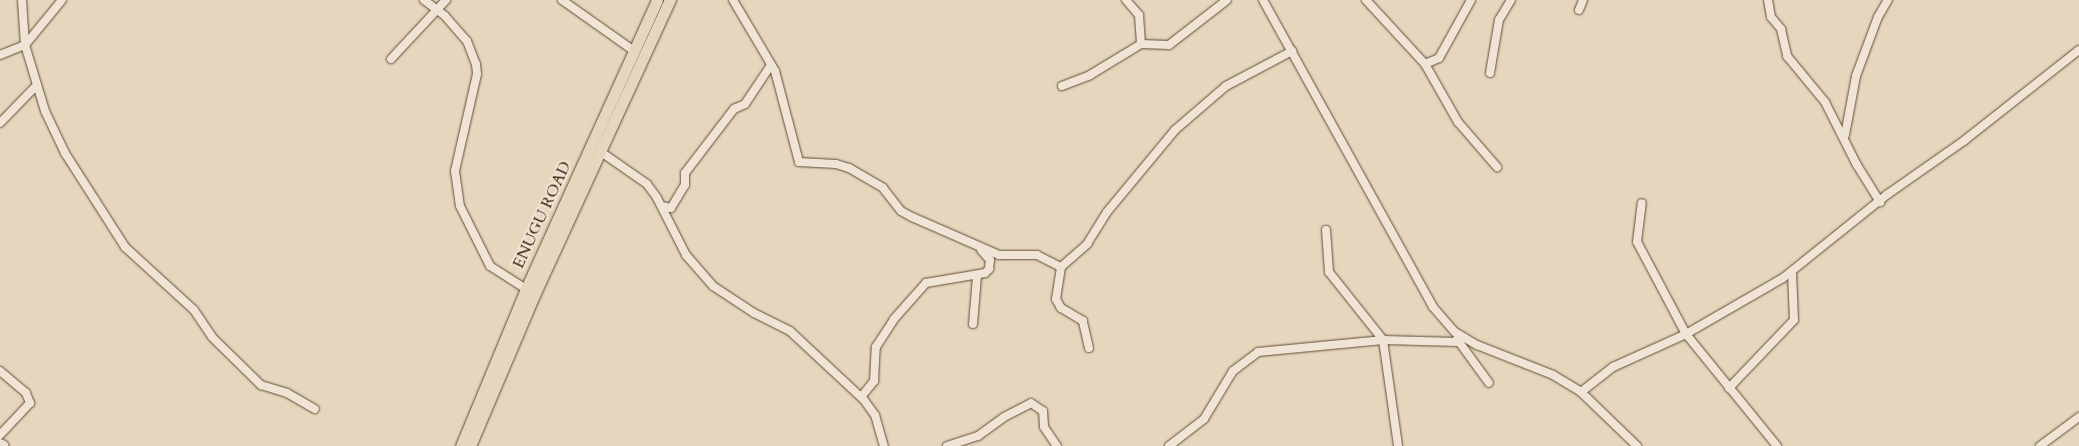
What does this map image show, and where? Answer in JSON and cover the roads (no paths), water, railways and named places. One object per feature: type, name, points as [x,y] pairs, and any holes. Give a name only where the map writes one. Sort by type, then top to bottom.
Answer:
[{"type":"main road","name":"ENUGU ROAD","points":[[461,446],[526,289],[657,0]]},
{"type":"main road","points":[[470,446],[535,293],[670,0]]},
{"type":"street","points":[[22,0],[25,45],[37,85],[65,153],[125,247],[194,310],[212,337],[261,385],[287,393],[316,409]]},
{"type":"street","points":[[0,55],[25,45],[62,0]]},
{"type":"street","points":[[424,0],[434,10],[445,16],[467,41],[476,64],[477,74],[455,171],[460,206],[490,266],[526,289]]},
{"type":"street","points":[[391,59],[434,10],[446,0]]},
{"type":"street","points":[[562,0],[634,51]]},
{"type":"street","points":[[733,0],[771,65],[799,162],[836,164],[859,172],[882,188],[906,214],[999,255],[1037,255],[1061,267]]},
{"type":"street","points":[[1126,0],[1139,15],[1142,44]]},
{"type":"street","points":[[1062,86],[1090,75],[1142,44],[1169,45],[1227,0]]},
{"type":"street","points":[[1263,0],[1432,307],[1455,332],[1477,345],[1553,375],[1581,392],[1637,446]]},
{"type":"street","points":[[1366,0],[1425,64],[1458,122],[1497,167]]},
{"type":"street","points":[[1425,64],[1439,58],[1471,0]]},
{"type":"street","points":[[1490,73],[1500,20],[1511,0]]},
{"type":"street","points":[[1579,10],[1584,0]]},
{"type":"street","points":[[1768,0],[1771,16],[1781,29],[1787,56],[1820,94],[1845,136],[1857,166],[1880,202]]},
{"type":"street","points":[[1845,136],[1856,76],[1878,17],[1888,0]]},
{"type":"street","points":[[1581,392],[1613,367],[1686,334],[1792,272],[1880,202],[1965,140],[2079,50]]},
{"type":"street","points":[[1090,348],[1083,321],[1061,308],[1056,299],[1061,267],[1088,244],[1107,212],[1176,130],[1226,86],[1292,51]]},
{"type":"street","points":[[662,206],[671,208],[685,185],[686,173],[734,109],[745,104],[771,65]]},
{"type":"street","points":[[0,123],[37,85]]},
{"type":"street","points":[[601,152],[647,184],[662,206],[686,255],[713,286],[754,313],[790,331],[861,397],[875,415],[884,446]]},
{"type":"street","points":[[1642,203],[1637,242],[1686,334],[1777,446]]},
{"type":"street","points":[[1326,230],[1329,272],[1383,340],[1398,446]]},
{"type":"street","points":[[861,397],[874,381],[876,347],[894,319],[926,284],[939,279],[977,276],[991,265],[978,246]]},
{"type":"street","points":[[1729,388],[1794,320],[1792,272]]},
{"type":"street","points":[[973,324],[977,276]]},
{"type":"street","points":[[1455,332],[1458,342],[1489,383]]},
{"type":"street","points":[[1169,446],[1204,419],[1223,384],[1247,357],[1275,350],[1298,350],[1332,343],[1345,346],[1383,340],[1458,342]]},
{"type":"street","points":[[0,371],[26,394],[30,403],[0,435]]},
{"type":"street","points":[[947,446],[978,436],[1004,416],[1031,403],[1043,411],[1044,427],[1057,446]]},
{"type":"street","points":[[2040,446],[2079,417]]},
{"type":"street","points":[[0,444],[4,446]]}]
